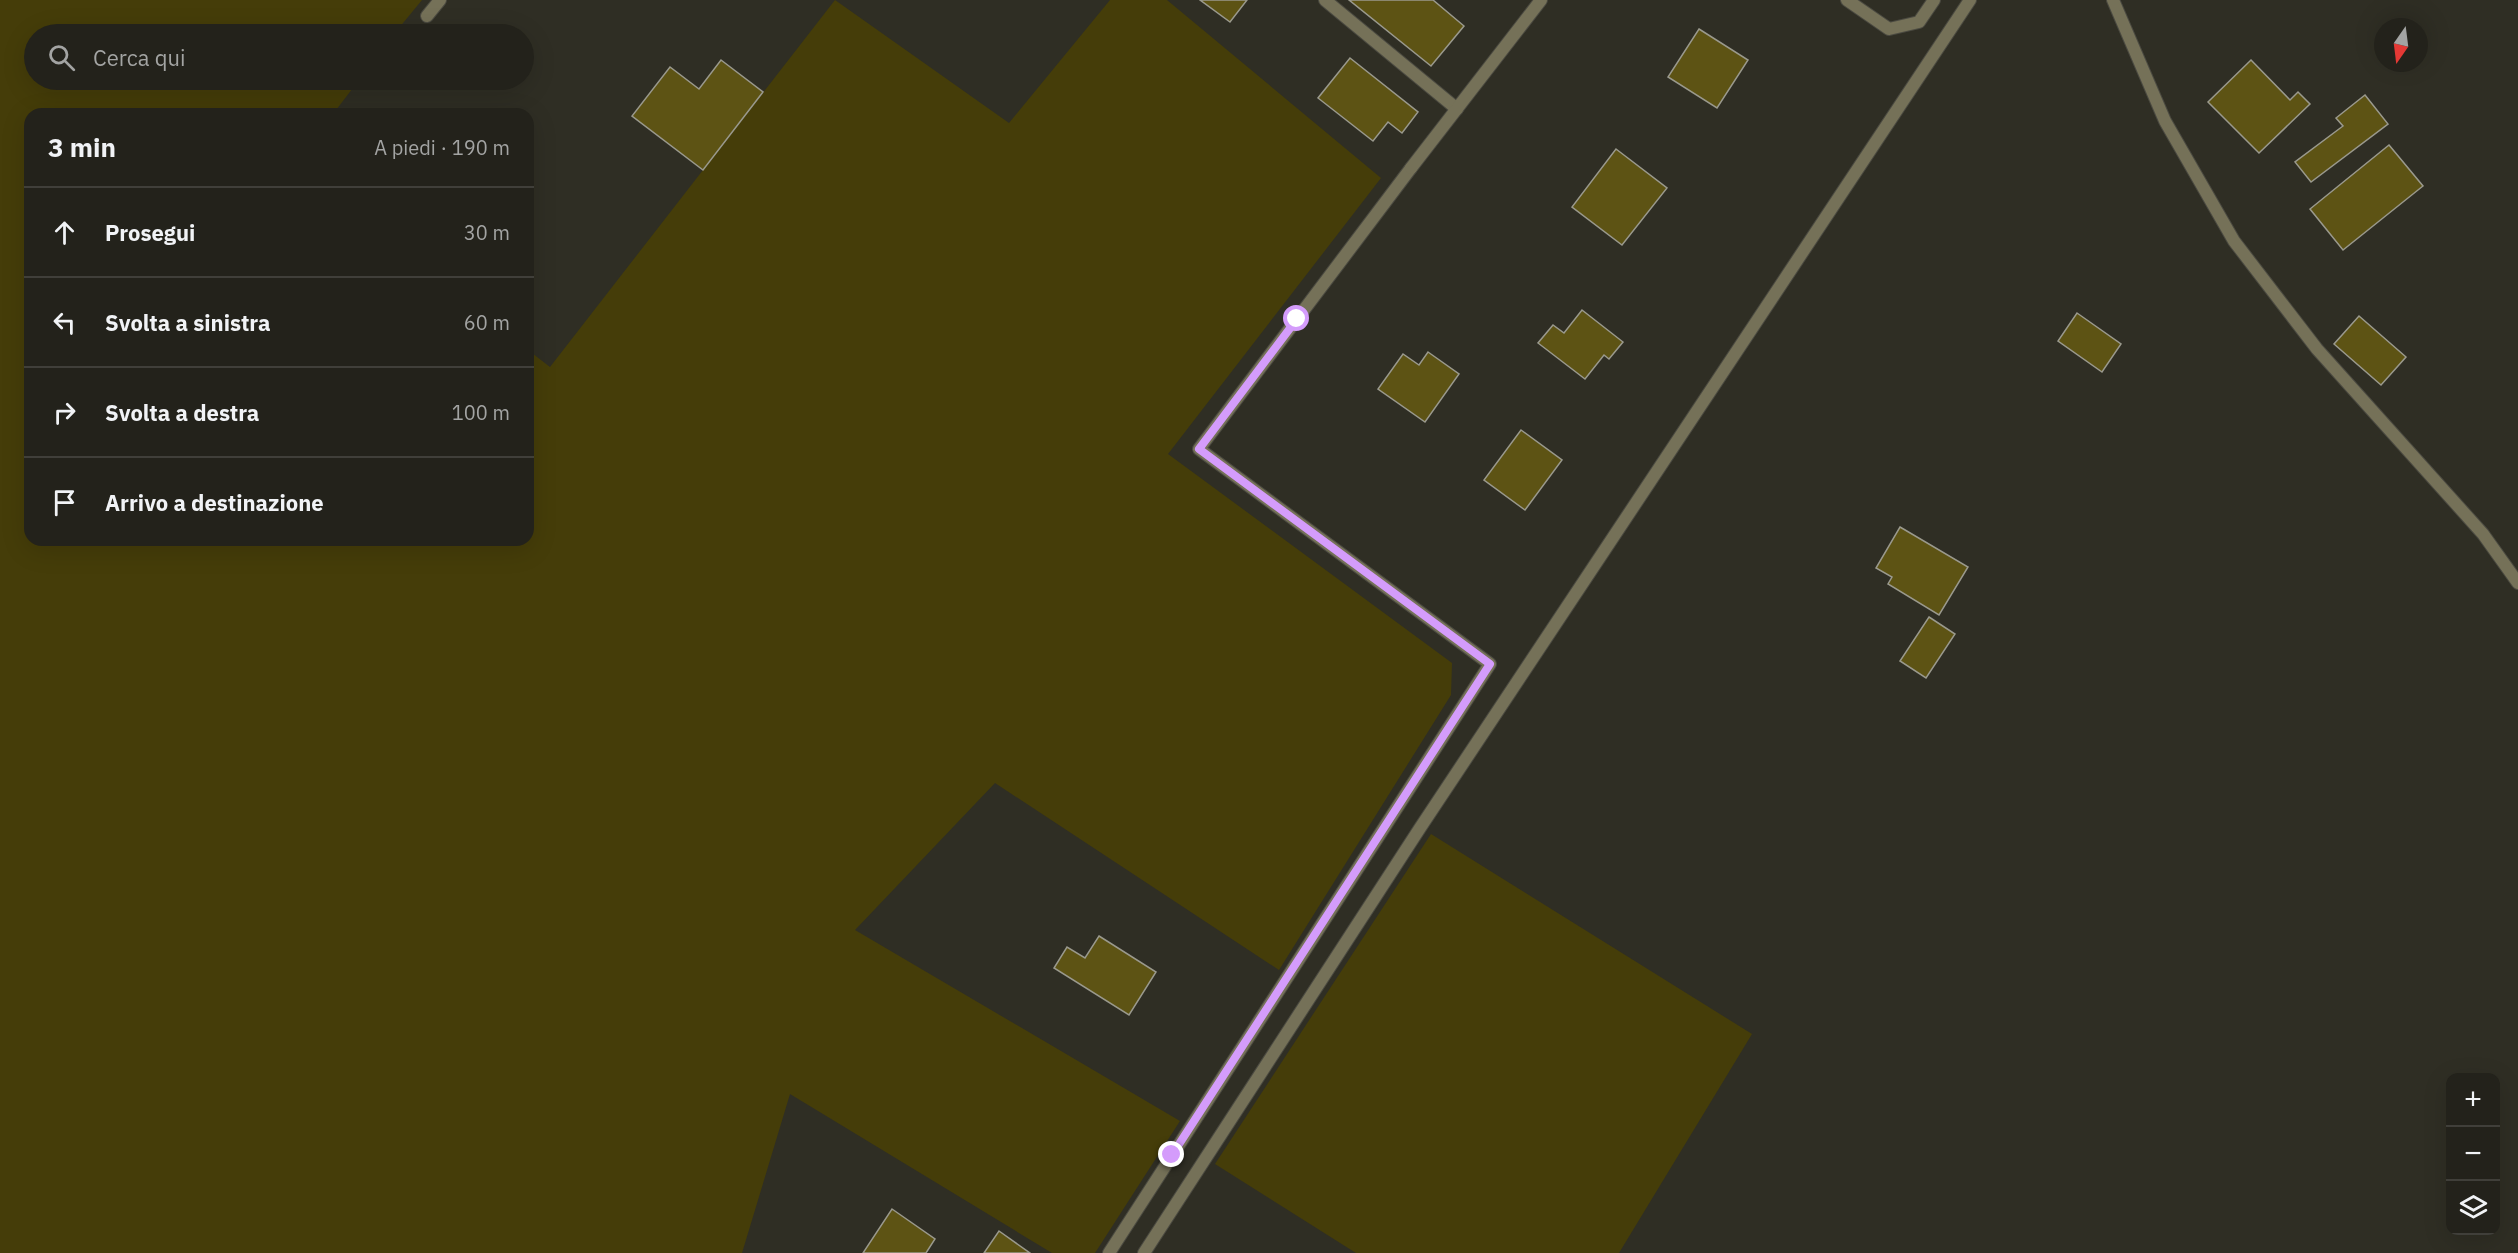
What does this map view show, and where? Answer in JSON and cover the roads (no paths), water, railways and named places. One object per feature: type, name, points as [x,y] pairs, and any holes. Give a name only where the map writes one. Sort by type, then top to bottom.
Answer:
[{"type":"street","points":[[427,16],[440,0]]},
{"type":"street","points":[[1325,0],[1457,109]]},
{"type":"street","points":[[1109,1253],[1490,664],[1199,449],[1541,0]]},
{"type":"street","points":[[1847,0],[1889,28],[1919,22],[1934,0]]},
{"type":"street","points":[[1144,1253],[1420,828],[1970,0]]},
{"type":"street","points":[[2113,0],[2165,121],[2234,241],[2317,349],[2483,534],[2518,583]]}]
